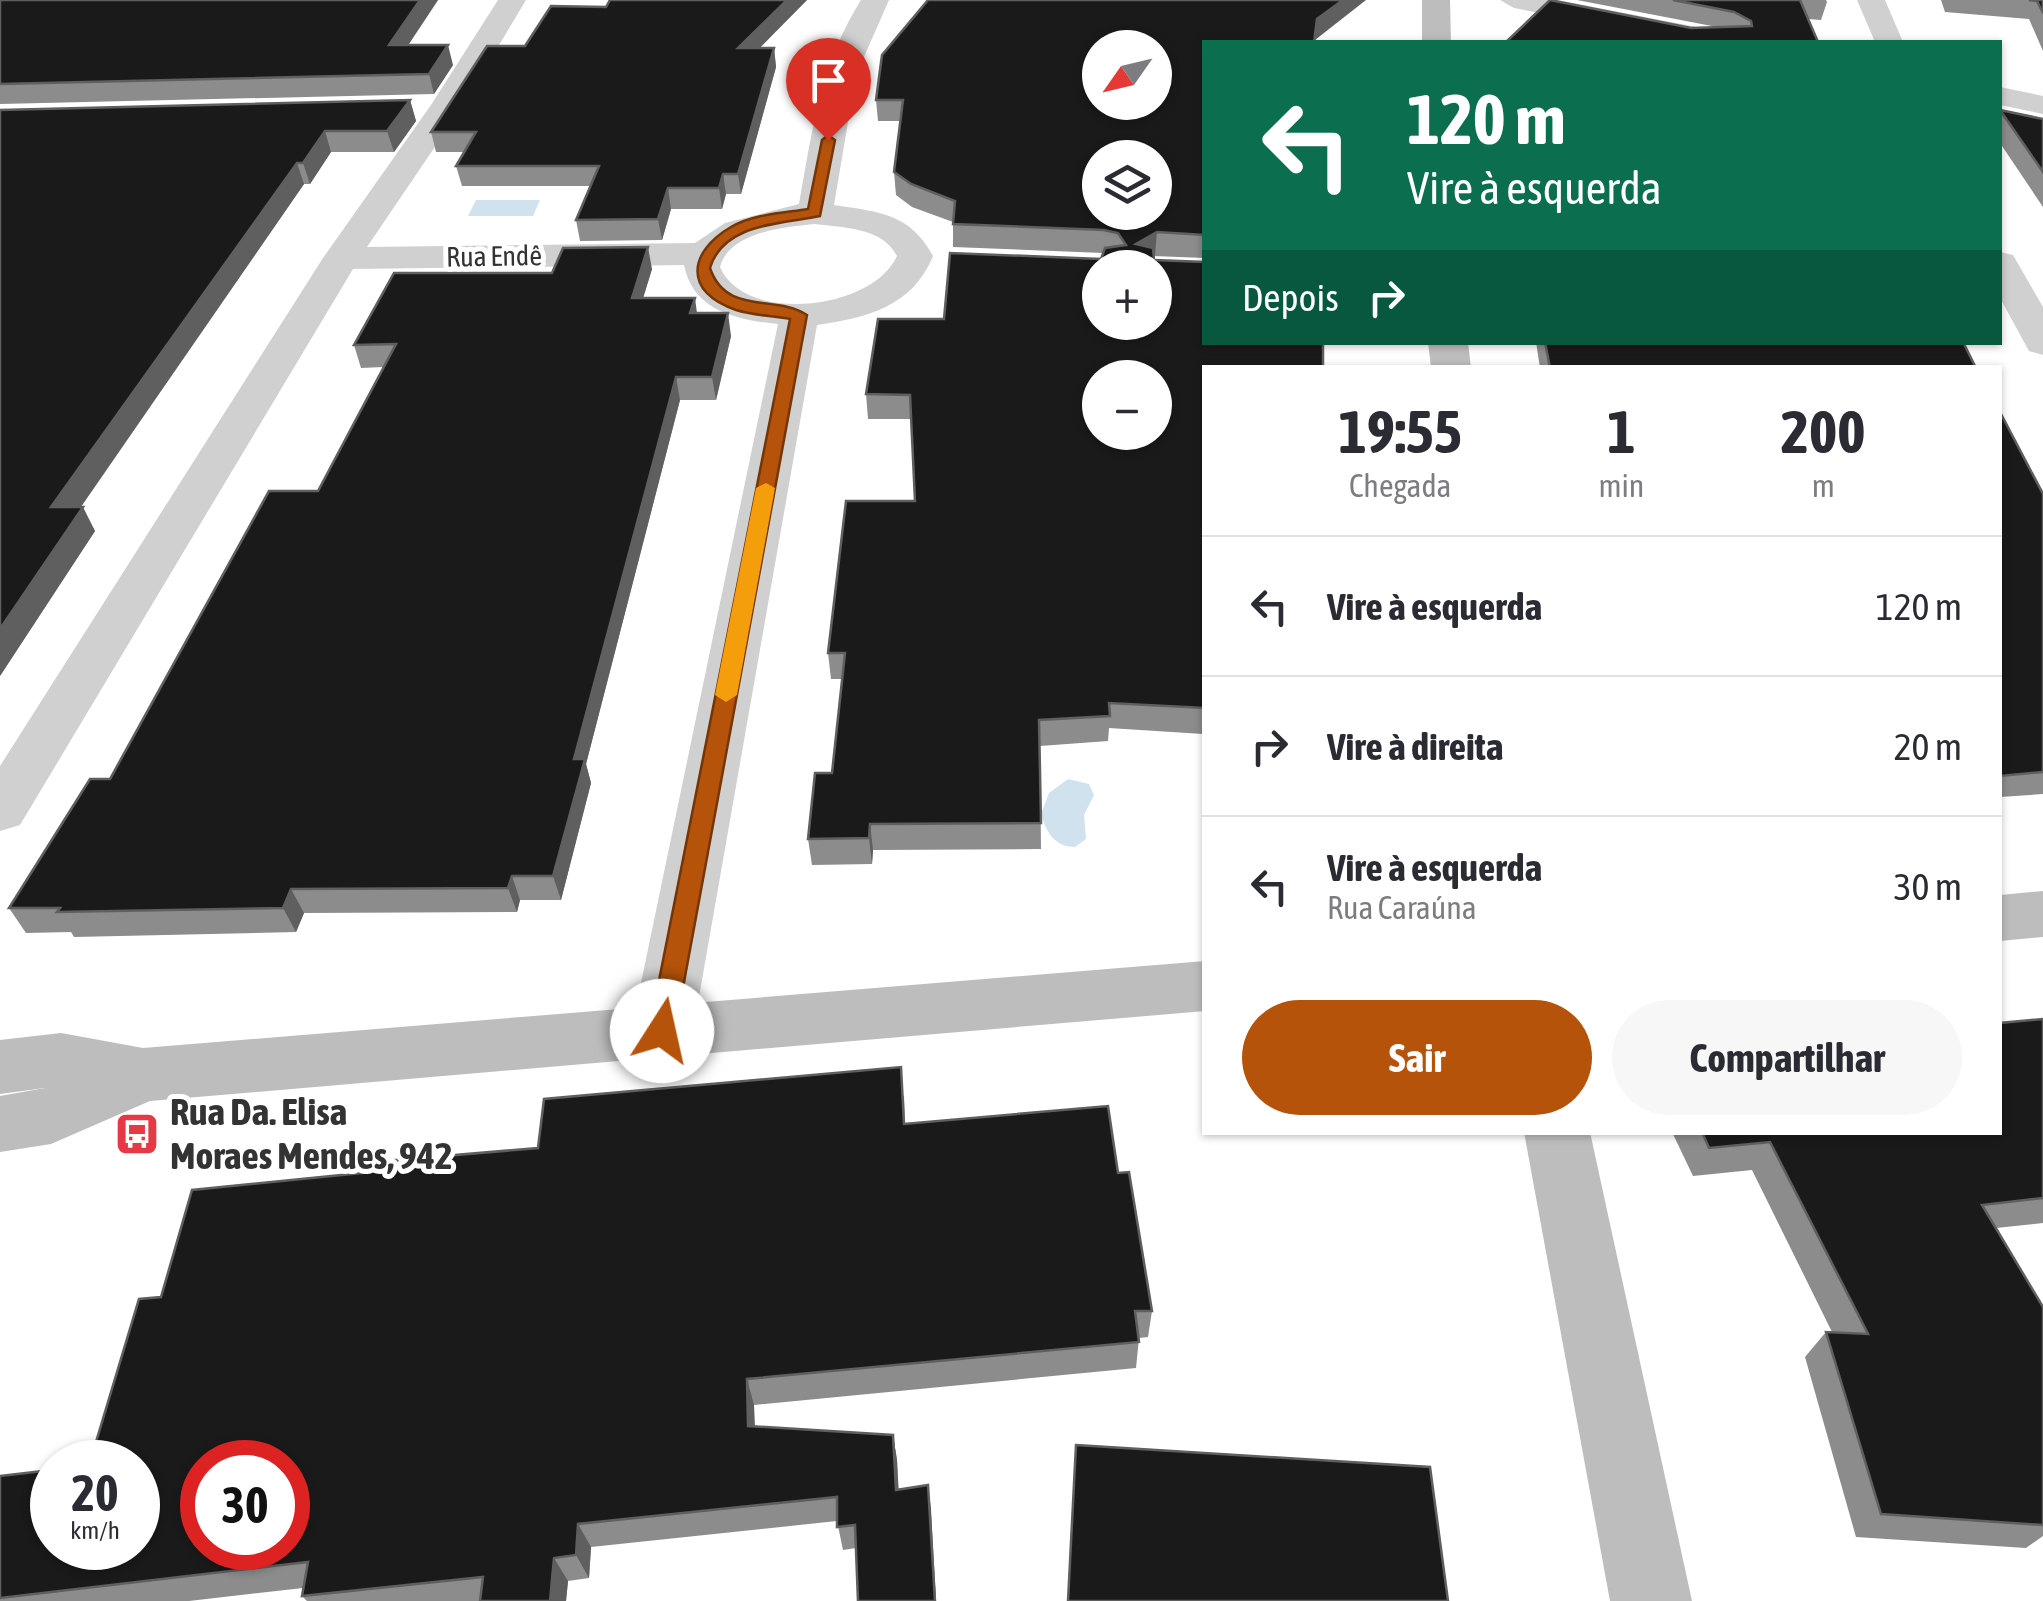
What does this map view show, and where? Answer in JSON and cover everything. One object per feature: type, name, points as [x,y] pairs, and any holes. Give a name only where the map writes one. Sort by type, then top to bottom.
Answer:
[{"type":"street","points":[[0,811],[341,258],[446,107],[512,0]]},
{"type":"street","points":[[814,213],[842,66],[854,32],[875,0]]},
{"type":"street","points":[[1436,0],[1437,40]]},
{"type":"street","points":[[1514,0],[1718,40]]},
{"type":"street","points":[[1871,0],[1888,40]]},
{"type":"street","points":[[2002,96],[2043,104]]},
{"type":"street","points":[[407,108],[446,107]]},
{"type":"street","points":[[814,213],[874,220],[896,230],[912,244],[916,260],[912,274],[882,299],[829,314],[799,315],[740,306],[720,296],[707,283],[703,268],[707,254],[728,235],[760,221],[814,213]]},
{"type":"street","name":"Rua Endê","points":[[341,258],[707,254]]},
{"type":"street","points":[[916,260],[954,261]]},
{"type":"street","points":[[2002,267],[2043,343]]},
{"type":"street","points":[[662,1031],[799,315]]},
{"type":"street","points":[[2002,918],[2043,914]]},
{"type":"street","points":[[0,1068],[61,1060],[143,1075],[1202,986]]},
{"type":"street","points":[[0,1124],[52,1116],[143,1075]]},
{"type":"street","points":[[1557,1135],[1651,1601]]},
{"type":"water","points":[[476,200],[540,200],[533,216],[468,216]]},
{"type":"water","points":[[1068,779],[1089,784],[1094,795],[1084,815],[1086,839],[1075,847],[1052,837],[1041,814],[1049,793]]},
{"type":"building","points":[[0,0],[420,0],[389,45],[448,45],[429,74],[0,84]]},
{"type":"building","points":[[610,0],[787,0],[738,48],[774,48],[738,174],[723,174],[719,188],[668,188],[658,219],[576,220],[599,166],[456,166],[476,132],[431,132],[487,46],[525,46],[551,6],[606,7]]},
{"type":"building","points":[[928,0],[1343,0],[1317,19],[1314,40],[1202,40],[1202,235],[1157,232],[1136,244],[1153,250],[1104,250],[1126,245],[1118,233],[1104,230],[1172,230],[1172,140],[1082,140],[1082,229],[953,224],[955,201],[911,184],[894,172],[903,100],[876,100],[882,55]]},
{"type":"building","points":[[1550,0],[1691,28],[1752,26],[1751,21],[1734,12],[1673,0],[1800,0],[1817,40],[1508,40]]},
{"type":"building","points":[[410,100],[387,131],[325,131],[303,163],[297,163],[51,507],[83,507],[0,629],[0,110]]},
{"type":"building","points":[[2002,110],[2043,119],[2043,172],[2002,113]]},
{"type":"building","points":[[648,247],[632,298],[695,298],[690,313],[728,313],[712,377],[676,377],[574,759],[585,759],[553,876],[512,876],[508,888],[291,889],[283,908],[57,912],[60,908],[9,908],[90,779],[110,779],[269,491],[318,491],[396,344],[354,345],[394,273],[552,273],[563,248]]},
{"type":"building","points":[[950,253],[1082,258],[1082,340],[1172,340],[1172,261],[1202,262],[1202,345],[1323,345],[1323,365],[1202,365],[1202,708],[1109,703],[1110,716],[1039,720],[1041,823],[870,824],[869,838],[808,839],[815,773],[832,773],[845,653],[828,653],[846,501],[915,501],[910,395],[866,394],[878,319],[944,319]]},
{"type":"building","points":[[1546,345],[1964,345],[1974,365],[1549,365]]},
{"type":"building","points":[[2002,416],[2043,494],[2043,772],[2002,776]]},
{"type":"building","points":[[2043,1019],[2043,1198],[1982,1205],[2043,1307],[2043,1525],[1881,1514],[1826,1332],[1868,1334],[1770,1142],[1709,1148],[1703,1135],[2002,1135],[2002,1023]]},
{"type":"building","points":[[901,1067],[904,1124],[1108,1106],[1118,1173],[1129,1172],[1152,1311],[1135,1311],[1139,1342],[747,1379],[748,1426],[893,1435],[896,1490],[928,1485],[935,1601],[858,1601],[855,1525],[837,1527],[837,1497],[578,1524],[576,1555],[554,1558],[550,1601],[480,1601],[483,1577],[302,1596],[307,1570],[310,1570],[310,1440],[180,1440],[180,1570],[240,1570],[0,1598],[0,1476],[30,1473],[30,1570],[160,1570],[160,1440],[97,1440],[139,1299],[161,1297],[192,1190],[371,1172],[373,1162],[538,1148],[544,1099]]},
{"type":"building","points":[[1076,1445],[1430,1467],[1448,1601],[1068,1601]]},
{"type":"slow traffic","points":[[726,695],[766,488]]},
{"type":"place","name":"Rua Da. Elisa Moraes Mendes, 942","points":[[137,1134]]},
{"type":"route","points":[[662,1031],[799,315],[740,306],[720,296],[707,283],[703,268],[707,254],[718,241],[737,230],[786,215],[814,213],[828,140]]}]
